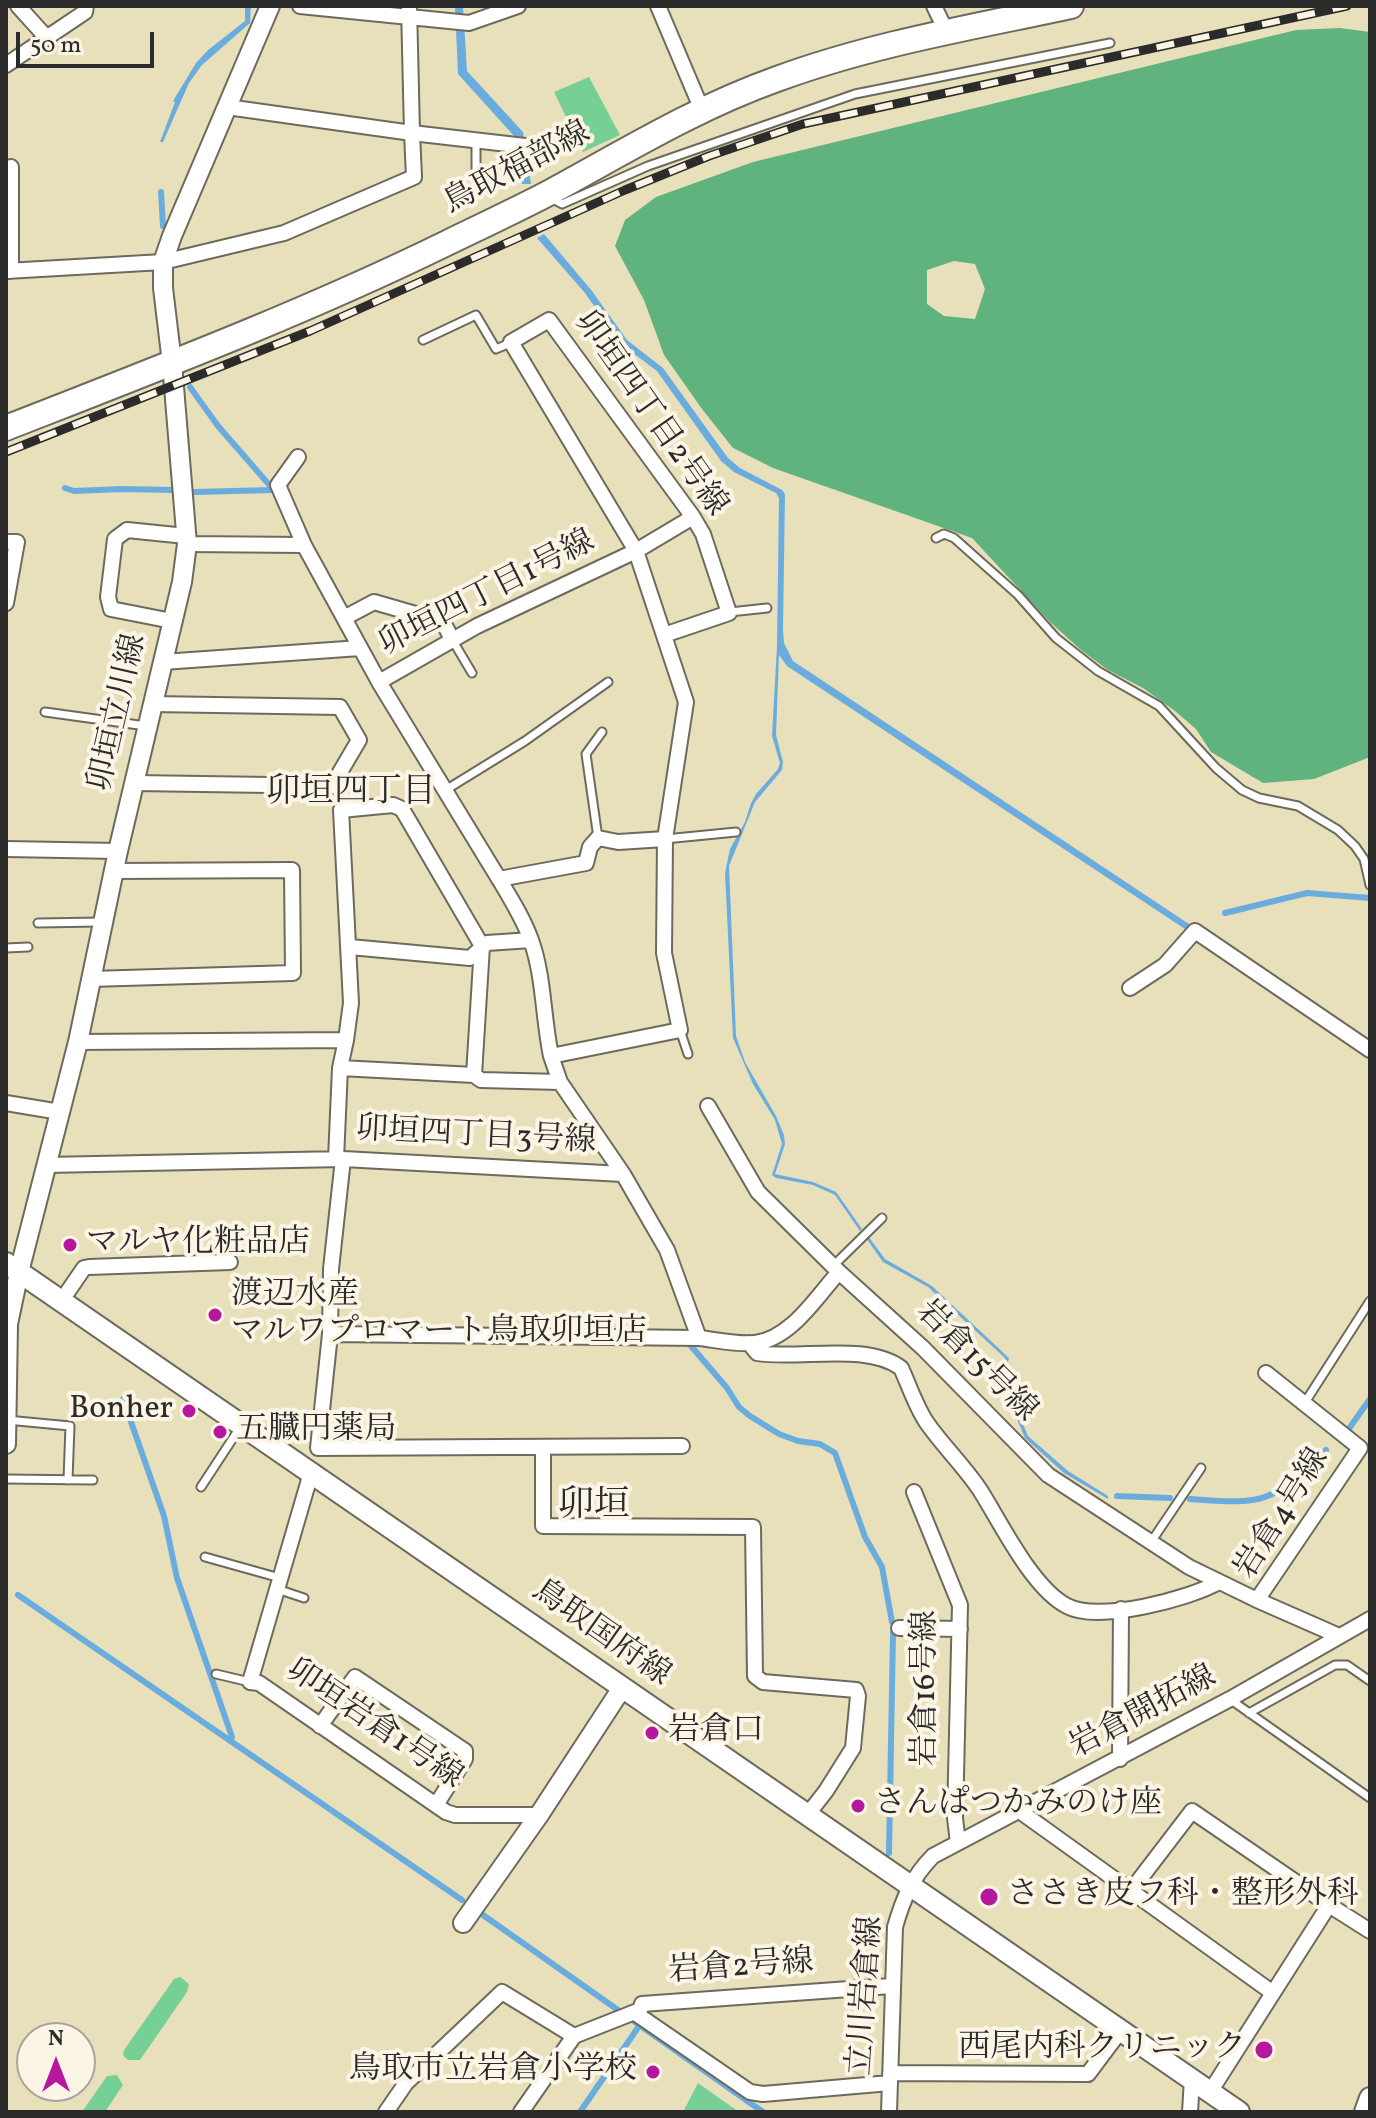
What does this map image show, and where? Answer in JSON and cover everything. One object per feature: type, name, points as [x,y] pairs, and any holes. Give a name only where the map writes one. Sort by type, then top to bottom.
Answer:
[{"type":"main road","name":"鳥取福部線","points":[[6,428],[172,363],[401,264],[545,194],[702,110],[801,70],[1071,6]]},
{"type":"main road","name":"鳥取国府線","points":[[12,1267],[1239,2112]]},
{"type":"main road","points":[[1365,2112],[1370,2098]]},
{"type":"street","points":[[18,6],[47,38]]},
{"type":"street","points":[[6,65],[85,12],[86,6]]},
{"type":"street","name":"卯垣立川線","points":[[6,1444],[7,1335],[12,1267],[46,1165],[78,1042],[118,851],[182,582],[186,540],[163,262],[270,6]]},
{"type":"street","points":[[300,6],[408,12],[451,23],[469,23],[518,6]]},
{"type":"street","points":[[658,6],[702,110]]},
{"type":"street","points":[[934,6],[947,33]]},
{"type":"street","points":[[6,168],[11,167],[8,271],[163,262],[284,233],[414,177],[408,12]]},
{"type":"street","points":[[227,107],[519,145]]},
{"type":"street","name":"卯垣四丁目2号線","points":[[511,342],[549,320],[693,517],[703,534],[729,613]]},
{"type":"street","points":[[511,342],[636,551],[686,702],[665,839],[664,953],[680,1030],[551,1056]]},
{"type":"street","name":"卯垣四丁目1号線","points":[[298,457],[278,485],[304,545],[379,682],[477,626],[636,551],[693,517]]},
{"type":"street","points":[[172,621],[111,609],[108,597],[115,539],[127,530],[186,540],[304,545]]},
{"type":"street","points":[[6,542],[17,542],[6,603]]},
{"type":"street","points":[[344,618],[374,602],[443,622],[453,641]]},
{"type":"street","points":[[664,635],[729,613]]},
{"type":"street","points":[[163,662],[360,648]]},
{"type":"street","name":"卯垣四丁目3号線","points":[[379,682],[514,904],[531,940],[540,976],[551,1056],[560,1082],[623,1174]]},
{"type":"street","points":[[153,704],[340,707],[359,740],[339,774],[337,786],[341,810],[345,924],[350,947],[351,1003],[340,1068],[339,1159],[330,1334],[318,1448],[682,1446]]},
{"type":"street","points":[[134,783],[337,786]]},
{"type":"street","points":[[341,810],[393,805],[402,809],[482,946],[474,1075]]},
{"type":"street","points":[[499,879],[586,863],[590,847],[598,838],[618,842],[665,839]]},
{"type":"street","points":[[6,849],[118,851]]},
{"type":"street","points":[[90,979],[293,973],[292,870],[115,871]]},
{"type":"street","points":[[1130,988],[1165,965],[1195,931],[1370,1050]]},
{"type":"street","points":[[350,947],[470,958],[482,946],[531,940]]},
{"type":"street","points":[[78,1042],[346,1040]]},
{"type":"street","points":[[340,1068],[474,1075],[481,1080],[560,1082]]},
{"type":"street","points":[[6,1103],[60,1112]]},
{"type":"street","name":"岩倉15号線","points":[[708,1106],[758,1192],[923,1348],[1048,1475],[1189,1567],[1257,1600]]},
{"type":"street","name":"卯垣四丁目3号線","points":[[46,1165],[339,1159],[623,1174]]},
{"type":"street","points":[[623,1174],[667,1250],[699,1338]]},
{"type":"street","points":[[62,1300],[84,1268],[230,1262]]},
{"type":"street","points":[[330,1334],[699,1338],[749,1343],[776,1338],[795,1321],[836,1269]]},
{"type":"street","points":[[749,1343],[757,1353],[769,1355],[831,1353],[875,1358],[893,1362],[901,1368],[927,1422],[966,1470],[1009,1539],[1046,1590],[1065,1606],[1083,1613],[1147,1607],[1202,1591],[1219,1582]]},
{"type":"street","points":[[901,1368],[923,1348]]},
{"type":"street","name":"岩倉4号線","points":[[1266,1373],[1365,1453],[1257,1600],[1339,1636]]},
{"type":"street","points":[[543,1447],[543,1526],[753,1527],[755,1676],[763,1682],[856,1690],[858,1696],[853,1748],[808,1814]]},
{"type":"street","name":"卯垣岩倉1号線","points":[[311,1473],[250,1682],[259,1683],[455,1815],[539,1815]]},
{"type":"street","name":"岩倉16号線","points":[[914,1492],[960,1605],[955,1818],[958,1843]]},
{"type":"street","points":[[1120,1759],[1121,1609]]},
{"type":"street","name":"岩倉開拓線","points":[[910,1886],[933,1856],[1120,1759],[1370,1619]]},
{"type":"street","points":[[899,1628],[960,1629]]},
{"type":"street","points":[[320,1726],[355,1677],[465,1751],[465,1759],[436,1805]]},
{"type":"street","points":[[463,1923],[539,1815],[622,1688]]},
{"type":"street","points":[[1130,1892],[1192,1811],[1370,1931]]},
{"type":"street","points":[[1021,1812],[1273,1993]]},
{"type":"street","name":"立川岩倉線","points":[[889,2112],[895,1927],[910,1886]]},
{"type":"street","points":[[1210,2092],[1329,1905]]},
{"type":"street","name":"岩倉2号線","points":[[891,1986],[642,2004],[638,2015],[750,2092],[763,2094],[890,2078],[1088,2074],[1121,2030]]},
{"type":"street","points":[[386,2112],[406,2083],[502,1992],[574,2036]]},
{"type":"street","points":[[521,2112],[574,2036],[640,2010]]},
{"type":"street","points":[[1190,2112],[1192,2079]]},
{"type":"lane","points":[[545,194],[562,204],[648,166],[855,94],[1110,43]]},
{"type":"lane","points":[[476,139],[476,170]]},
{"type":"lane","points":[[423,340],[476,315],[496,349],[511,342]]},
{"type":"lane","points":[[936,538],[944,534],[954,538],[1018,595],[1056,638],[1098,671],[1159,706],[1216,768],[1242,790],[1259,798],[1298,806],[1338,830],[1364,859],[1370,885]]},
{"type":"lane","points":[[729,613],[767,608]]},
{"type":"lane","points":[[453,641],[472,673]]},
{"type":"lane","points":[[444,791],[525,741],[608,682]]},
{"type":"lane","points":[[45,712],[147,726]]},
{"type":"lane","points":[[598,838],[586,754],[602,732]]},
{"type":"lane","points":[[665,839],[736,832]]},
{"type":"lane","points":[[38,923],[103,922]]},
{"type":"lane","points":[[6,948],[28,947]]},
{"type":"lane","points":[[680,1030],[688,1054]]},
{"type":"lane","points":[[836,1269],[882,1218]]},
{"type":"lane","points":[[1304,1404],[1370,1301]]},
{"type":"lane","points":[[6,1420],[70,1426],[68,1480]]},
{"type":"lane","points":[[201,1487],[242,1424]]},
{"type":"lane","points":[[1151,1542],[1201,1468]]},
{"type":"lane","points":[[6,1479],[93,1480]]},
{"type":"lane","points":[[205,1557],[279,1583],[304,1598]]},
{"type":"lane","points":[[1249,1713],[1335,1665],[1347,1665],[1370,1681]]},
{"type":"lane","points":[[216,1674],[250,1682]]},
{"type":"lane","points":[[1230,1699],[1370,1798]]},
{"type":"green space","points":[[1340,28],[1370,32],[1370,757],[1314,779],[1263,783],[1211,752],[1196,729],[1175,711],[1081,650],[1050,622],[972,538],[773,468],[733,448],[664,355],[644,300],[615,246],[625,220],[656,197],[753,162],[1296,30]],"holes":[[[954,261],[975,264],[985,289],[975,319],[944,316],[927,304],[927,270]]]},
{"type":"green space","points":[[589,77],[620,135],[583,152],[554,92]]},
{"type":"green space","points":[[180,1977],[189,1984],[187,1992],[140,2060],[128,2060],[123,2055],[124,2050],[174,1979]]},
{"type":"green space","points":[[117,2075],[123,2085],[105,2112],[82,2112],[89,2102],[96,2102],[96,2092],[107,2076]]},
{"type":"green space","points":[[698,2083],[739,2112],[683,2112]]},
{"type":"water","points":[[245,6],[251,6],[250,23],[202,65],[189,83],[163,142],[160,142],[173,101],[196,63],[245,21]]},
{"type":"water","points":[[455,6],[463,6],[467,71],[523,132],[531,184],[522,184],[514,136],[458,74]]},
{"type":"water","points":[[544,234],[592,291],[627,340],[663,368],[728,458],[785,494],[783,630],[784,643],[793,661],[1192,926],[1188,931],[787,666],[779,655],[776,735],[782,770],[755,802],[729,866],[736,1036],[745,1062],[784,1135],[785,1144],[775,1174],[813,1182],[836,1192],[862,1229],[860,1231],[835,1195],[813,1185],[772,1175],[782,1144],[775,1120],[753,1084],[733,1038],[725,873],[730,849],[745,822],[751,803],[780,763],[772,736],[779,498],[776,493],[734,472],[721,461],[657,371],[621,344],[585,293],[537,238]]},
{"type":"water","points":[[868,1236],[885,1259],[932,1286],[1009,1358],[1004,1380],[1028,1436],[1068,1471],[1108,1496],[1108,1499],[1064,1473],[1025,1438],[1001,1381],[1005,1358],[928,1287],[883,1262],[866,1238]]},
{"type":"waterway","points":[[161,192],[163,226]]},
{"type":"waterway","points":[[190,387],[218,426],[272,488]]},
{"type":"waterway","points":[[65,488],[74,491],[174,490]]},
{"type":"waterway","points":[[195,492],[272,490]]},
{"type":"waterway","points":[[1225,913],[1307,893],[1370,898]]},
{"type":"waterway","points":[[691,1346],[739,1407],[750,1416],[779,1434],[820,1444],[835,1453],[865,1537],[882,1567],[892,1622]]},
{"type":"waterway","points":[[123,1399],[164,1516],[177,1578],[232,1737]]},
{"type":"waterway","points":[[1348,1430],[1370,1399]]},
{"type":"waterway","points":[[1190,1499],[1236,1501],[1266,1497],[1292,1481],[1326,1450]]},
{"type":"waterway","points":[[1117,1496],[1170,1498]]},
{"type":"waterway","points":[[18,1595],[462,1900]]},
{"type":"waterway","points":[[889,1853],[893,1633]]},
{"type":"waterway","points":[[483,1915],[763,2112]]},
{"type":"waterway","points":[[580,2112],[637,2029]]},
{"type":"railway","points":[[6,452],[310,331],[625,190],[709,156],[803,124],[1347,6]]},
{"type":"place","name":"マルヤ化粧品店","points":[[70,1245]]},
{"type":"place","name":"渡辺水産 マルワプロマート鳥取卯垣店","points":[[215,1315]]},
{"type":"place","name":"Bonher","points":[[189,1411]]},
{"type":"place","name":"五臓円薬局","points":[[220,1432]]},
{"type":"place","name":"岩倉口","points":[[652,1733]]},
{"type":"place","name":"さんぱつかみのけ座","points":[[858,1806]]},
{"type":"place","name":"ささき皮フ科・整形外科","points":[[989,1897]]},
{"type":"place","name":"西尾内科クリニック","points":[[1264,2050]]},
{"type":"place","name":"鳥取市立岩倉小学校","points":[[653,2072]]},
{"type":"district","name":"卯垣四丁目","points":[[351,795]]},
{"type":"district","name":"卯垣","points":[[594,1508]]}]
